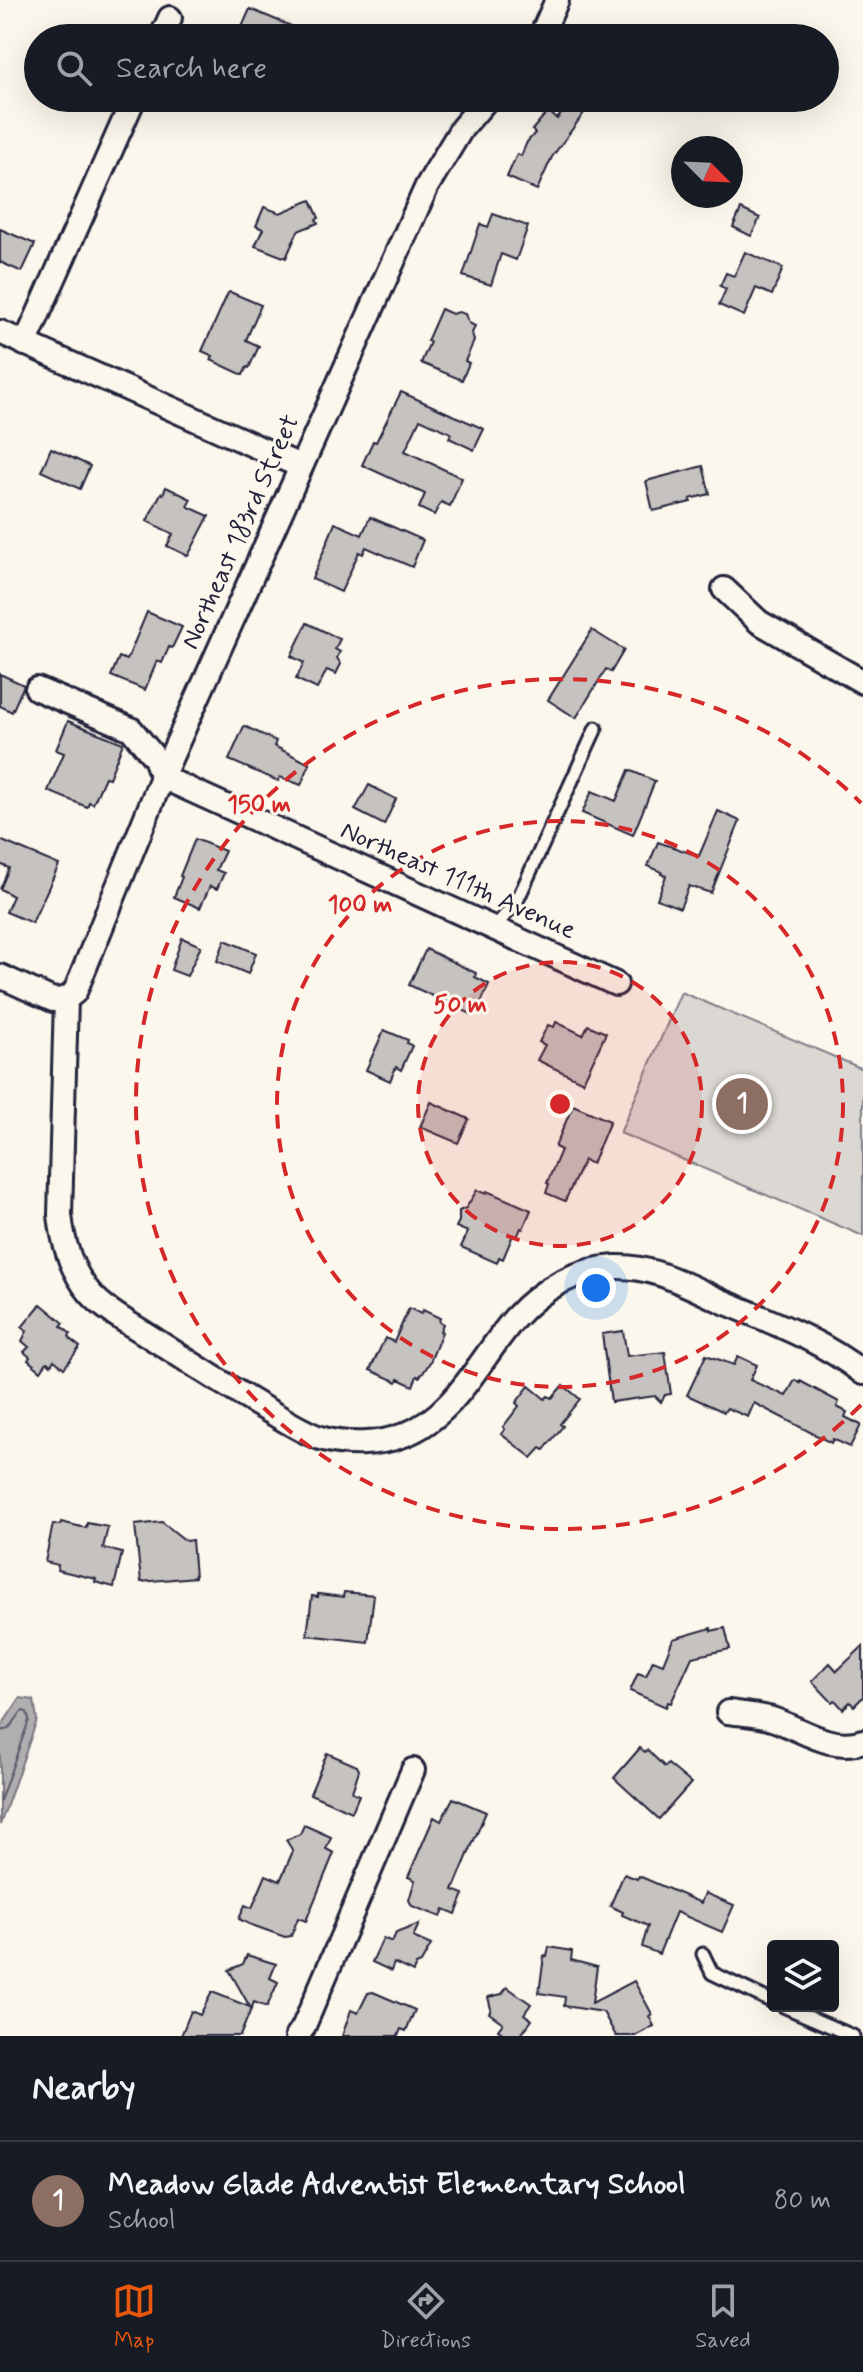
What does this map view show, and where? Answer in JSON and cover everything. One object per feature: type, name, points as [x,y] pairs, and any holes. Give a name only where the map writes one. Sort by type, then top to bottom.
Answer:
[{"type":"street","points":[[546,24],[557,0]]},
{"type":"street","points":[[25,344],[128,112]]},
{"type":"street","name":"Northeast 183rd Street","points":[[66,999],[75,992],[162,777],[427,186],[462,128],[476,112]]},
{"type":"street","points":[[0,332],[300,466]]},
{"type":"street","points":[[724,589],[759,622],[863,682]]},
{"type":"street","points":[[37,689],[131,729],[155,758],[162,777]]},
{"type":"street","name":"Northeast 111th Avenue","points":[[162,777],[616,984]]},
{"type":"street","points":[[0,976],[53,1000],[66,999],[60,1215],[65,1246],[90,1292],[108,1309],[221,1383],[320,1438],[371,1443],[414,1430],[457,1395],[517,1316],[544,1292],[570,1276],[615,1267],[671,1279],[825,1347],[863,1373]]},
{"type":"street","points":[[728,1712],[770,1718],[836,1744],[863,1741]]},
{"type":"street","points":[[297,2036],[413,1770]]},
{"type":"lane","points":[[494,928],[517,901],[596,728]]},
{"type":"lane","points":[[703,1954],[712,1973],[767,1999]]},
{"type":"lane","points":[[797,2012],[853,2036]]},
{"type":"shaded area","points":[[681,992],[863,1069],[863,1236],[620,1133]]},
{"type":"water","points":[[20,1698],[34,1700],[37,1720],[0,1825],[0,1728]]},
{"type":"building","points":[[250,9],[286,24],[243,24]]},
{"type":"building","points":[[547,112],[557,119],[563,112],[584,113],[552,157],[537,190],[507,177],[517,154],[521,156],[535,133],[532,130]]},
{"type":"building","points":[[311,200],[319,218],[316,219],[318,223],[298,231],[286,258],[255,246],[263,229],[256,226],[264,207],[280,213]]},
{"type":"building","points":[[741,209],[760,218],[751,236],[733,227]]},
{"type":"building","points":[[493,214],[528,226],[516,260],[501,254],[491,285],[463,276],[480,224],[488,227]]},
{"type":"building","points":[[0,229],[35,244],[22,272],[0,262]]},
{"type":"building","points":[[745,252],[783,268],[772,295],[756,288],[744,316],[719,305],[726,289],[720,286],[726,273],[734,276]]},
{"type":"building","points":[[230,292],[261,305],[246,340],[259,346],[243,375],[211,360],[213,356],[202,351]]},
{"type":"building","points":[[441,309],[452,314],[465,314],[469,323],[475,326],[472,333],[474,341],[465,361],[469,363],[462,380],[421,363]]},
{"type":"building","points":[[401,392],[484,429],[474,450],[449,438],[451,433],[420,419],[405,451],[462,478],[450,506],[441,502],[434,515],[419,508],[425,494],[362,465]]},
{"type":"building","points":[[51,448],[90,466],[80,489],[41,471]]},
{"type":"building","points":[[703,466],[710,494],[653,511],[646,481]]},
{"type":"building","points":[[166,487],[191,499],[189,507],[209,516],[188,556],[167,546],[173,534],[147,521]]},
{"type":"building","points":[[370,517],[423,540],[412,567],[366,547],[363,554],[359,552],[341,592],[312,579],[335,523],[362,535]]},
{"type":"building","points":[[147,612],[182,627],[162,663],[157,661],[145,690],[111,676],[119,657],[127,660]]},
{"type":"building","points":[[307,623],[340,639],[335,649],[340,652],[337,658],[341,664],[336,674],[327,670],[317,689],[296,679],[304,663],[291,656]]},
{"type":"building","points":[[592,630],[624,650],[611,672],[606,669],[576,718],[548,700]]},
{"type":"building","points":[[0,674],[24,685],[12,712],[0,706]]},
{"type":"building","points":[[68,721],[123,743],[109,778],[105,777],[93,804],[89,802],[87,807],[48,791],[64,753],[56,750]]},
{"type":"building","points":[[244,726],[276,741],[274,746],[310,764],[301,785],[280,777],[278,781],[229,760]]},
{"type":"building","points":[[629,770],[655,781],[633,835],[582,813],[592,791],[616,801]]},
{"type":"building","points":[[369,785],[396,799],[384,825],[355,810]]},
{"type":"building","points":[[718,811],[740,821],[711,893],[689,886],[680,908],[657,899],[666,876],[648,866],[658,842],[699,856]]},
{"type":"building","points":[[195,839],[225,851],[216,870],[224,873],[217,889],[210,886],[200,908],[174,897]]},
{"type":"building","points":[[0,840],[59,865],[32,923],[6,912],[13,896],[0,889],[9,868],[0,864]]},
{"type":"building","points":[[182,938],[201,946],[187,976],[171,970]]},
{"type":"building","points":[[225,940],[256,953],[248,974],[217,961]]},
{"type":"building","points":[[426,949],[476,973],[475,977],[489,984],[473,1015],[409,985]]},
{"type":"building","points":[[556,1022],[583,1035],[588,1025],[606,1033],[583,1082],[537,1060],[545,1045],[539,1042],[548,1025],[554,1027]]},
{"type":"building","points":[[384,1030],[408,1040],[407,1043],[412,1046],[401,1070],[396,1067],[390,1081],[366,1070]]},
{"type":"building","points":[[431,1102],[469,1119],[458,1143],[420,1127]]},
{"type":"building","points":[[573,1105],[610,1121],[592,1164],[584,1160],[565,1201],[546,1193],[561,1150],[555,1147]]},
{"type":"building","points":[[477,1190],[486,1194],[487,1191],[531,1210],[523,1229],[517,1237],[513,1235],[503,1259],[499,1257],[497,1263],[461,1247],[468,1232],[456,1227],[459,1211],[466,1208]]},
{"type":"building","points":[[41,1304],[64,1323],[61,1326],[80,1347],[64,1368],[54,1360],[51,1365],[47,1362],[41,1371],[24,1352],[29,1347],[22,1341],[27,1331],[22,1327]]},
{"type":"building","points":[[409,1308],[440,1318],[439,1322],[443,1324],[430,1362],[417,1376],[413,1386],[370,1370],[385,1338],[394,1342]]},
{"type":"building","points":[[623,1331],[627,1356],[665,1352],[671,1394],[665,1395],[661,1402],[655,1396],[611,1402],[602,1334]]},
{"type":"building","points":[[706,1355],[734,1365],[738,1356],[757,1365],[750,1380],[786,1396],[795,1380],[839,1402],[837,1407],[847,1412],[845,1417],[861,1425],[850,1447],[833,1439],[831,1443],[754,1403],[748,1417],[727,1408],[724,1412],[687,1395]]},
{"type":"building","points":[[563,1385],[580,1399],[544,1450],[541,1448],[532,1458],[501,1434],[505,1429],[503,1427],[529,1386],[545,1399],[548,1396],[552,1398]]},
{"type":"building","points":[[61,1522],[86,1528],[87,1523],[108,1527],[103,1548],[122,1553],[114,1587],[95,1582],[96,1579],[57,1570],[58,1565],[45,1562],[53,1524],[60,1525]]},
{"type":"building","points":[[162,1522],[186,1541],[192,1540],[195,1577],[141,1582],[135,1525]]},
{"type":"building","points":[[344,1592],[374,1595],[368,1642],[307,1635],[312,1596],[343,1597]]},
{"type":"building","points":[[711,1628],[711,1631],[725,1628],[730,1649],[692,1657],[671,1703],[668,1702],[666,1707],[630,1691],[638,1673],[646,1676],[653,1660],[663,1664],[673,1639]]},
{"type":"building","points":[[863,1646],[863,1697],[854,1706],[850,1702],[843,1709],[812,1681],[830,1663],[837,1671]]},
{"type":"building","points":[[640,1748],[645,1752],[647,1750],[665,1767],[668,1764],[691,1783],[659,1819],[614,1778]]},
{"type":"building","points":[[327,1753],[357,1766],[359,1770],[352,1792],[359,1795],[352,1812],[310,1794]]},
{"type":"building","points":[[453,1798],[486,1812],[453,1890],[464,1894],[456,1914],[444,1909],[441,1917],[412,1906],[409,1900],[415,1880],[408,1877],[434,1817],[441,1821]]},
{"type":"building","points":[[304,1825],[331,1837],[326,1849],[334,1853],[306,1921],[298,1918],[291,1936],[285,1937],[239,1919],[245,1905],[252,1908],[266,1875],[280,1881],[293,1851],[286,1840],[300,1834]]},
{"type":"building","points":[[624,1874],[637,1879],[639,1876],[701,1903],[705,1893],[734,1905],[722,1932],[676,1912],[659,1954],[642,1947],[648,1926],[610,1906]]},
{"type":"building","points":[[419,1924],[413,1937],[431,1945],[413,1972],[394,1963],[391,1971],[372,1962],[383,1938],[392,1942],[396,1933]]},
{"type":"building","points":[[549,1947],[572,1951],[571,1960],[597,1967],[592,2003],[634,1981],[652,2014],[649,2016],[654,2026],[635,2036],[616,2036],[603,2012],[564,2006],[565,1997],[539,1993],[544,1956],[547,1957]]},
{"type":"building","points":[[247,1955],[276,1964],[270,1978],[278,1982],[267,2007],[254,2002],[240,2036],[181,2036],[191,2011],[200,2015],[212,1992],[250,2007],[229,1970],[243,1964]]},
{"type":"building","points":[[507,1987],[531,2004],[524,2014],[532,2020],[520,2036],[507,2036],[498,2030],[503,2023],[489,2013],[488,1997],[502,1994]]},
{"type":"building","points":[[373,1992],[415,2010],[406,2031],[401,2029],[398,2036],[342,2036],[351,2010],[358,2013],[368,1993]]},
{"type":"place","name":"Meadow Glade Adventist Elementary School","points":[[742,1104]]}]
